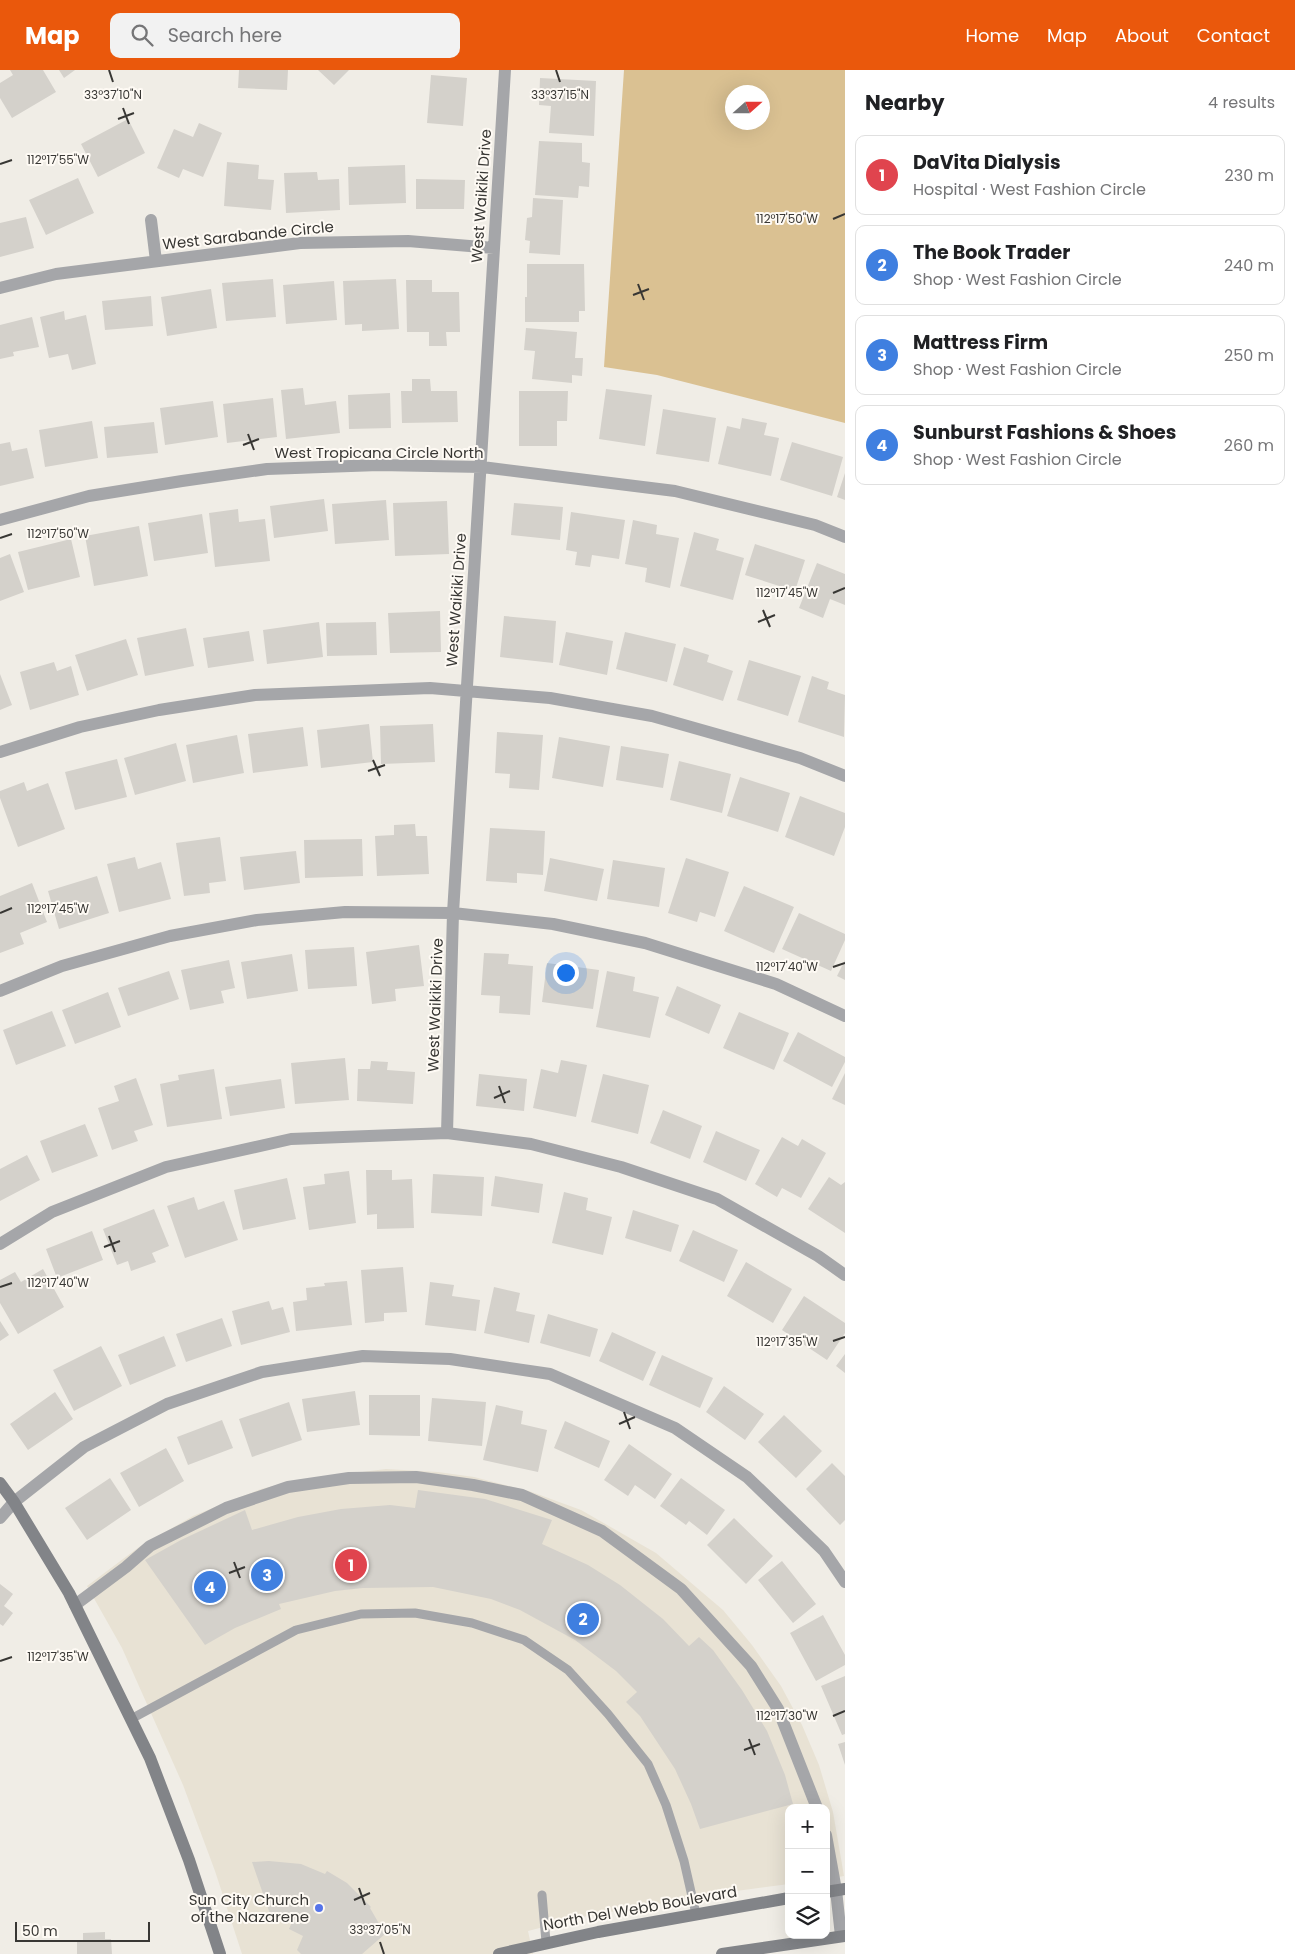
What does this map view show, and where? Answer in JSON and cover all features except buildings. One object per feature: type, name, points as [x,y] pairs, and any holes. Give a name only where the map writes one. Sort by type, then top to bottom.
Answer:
[{"type":"street","name":"West Waikiki Drive","points":[[447,1133],[453,913],[505,70]]},
{"type":"street","name":"West Sarabande Circle","points":[[151,220],[156,261]]},
{"type":"street","name":"West Sarabande Circle","points":[[0,288],[56,274],[300,243],[408,241],[494,248]]},
{"type":"street","name":"West Tropicana Circle North","points":[[0,520],[89,496],[267,470],[379,465],[482,467],[675,491],[815,526],[845,537]]},
{"type":"street","points":[[0,752],[80,727],[159,710],[255,695],[430,688],[550,698],[652,716],[800,758],[845,776]]},
{"type":"street","points":[[0,990],[62,966],[89,958],[170,936],[257,920],[345,912],[453,913],[553,924],[645,943],[776,984],[845,1016]]},
{"type":"street","points":[[0,1244],[52,1212],[166,1167],[291,1139],[447,1133],[531,1144],[621,1167],[717,1199],[818,1256],[845,1275]]},
{"type":"street","points":[[0,1518],[14,1502],[84,1447],[167,1404],[262,1372],[363,1356],[450,1359],[550,1374],[675,1428],[747,1477],[824,1551],[845,1582]]},
{"type":"street","points":[[75,1605],[126,1567],[150,1546],[226,1508],[288,1486],[349,1478],[416,1477],[522,1495],[602,1531],[681,1588],[751,1666],[778,1709],[815,1804]]},
{"type":"street","points":[[0,1483],[14,1502],[75,1605],[150,1758],[189,1860],[220,1954]]},
{"type":"street","points":[[722,1954],[843,1936],[828,1849]]},
{"type":"street","name":"North Del Webb Boulevard","points":[[499,1954],[547,1948],[696,1914],[785,1899]]},
{"type":"lane","points":[[131,1719],[296,1630],[323,1623],[361,1614],[416,1614],[472,1623],[490,1628],[524,1640],[568,1670],[608,1714],[648,1764],[666,1805],[684,1861],[696,1914]]},
{"type":"lane","points":[[542,1895],[547,1948]]},
{"type":"shaded area","points":[[624,70],[845,70],[845,423],[657,375],[604,367]]},
{"type":"shaded area","points":[[386,1469],[438,1472],[474,1477],[529,1491],[581,1510],[656,1553],[723,1610],[752,1645],[781,1686],[802,1725],[819,1765],[833,1812],[844,1876],[830,1878],[830,1804],[785,1804],[785,1885],[714,1894],[582,1917],[528,1931],[533,1954],[242,1954],[215,1871],[183,1785],[122,1648],[87,1586],[139,1547],[193,1516],[261,1489],[298,1480]]},
{"type":"place","name":"DaVita Dialysis","points":[[351,1565]]},
{"type":"place","name":"Mattress Firm","points":[[267,1575]]},
{"type":"place","name":"Sunburst Fashions & Shoes","points":[[210,1587]]},
{"type":"place","name":"The Book Trader","points":[[583,1619]]},
{"type":"place","name":"Sun City Church of the Nazarene","points":[[319,1908]]}]
